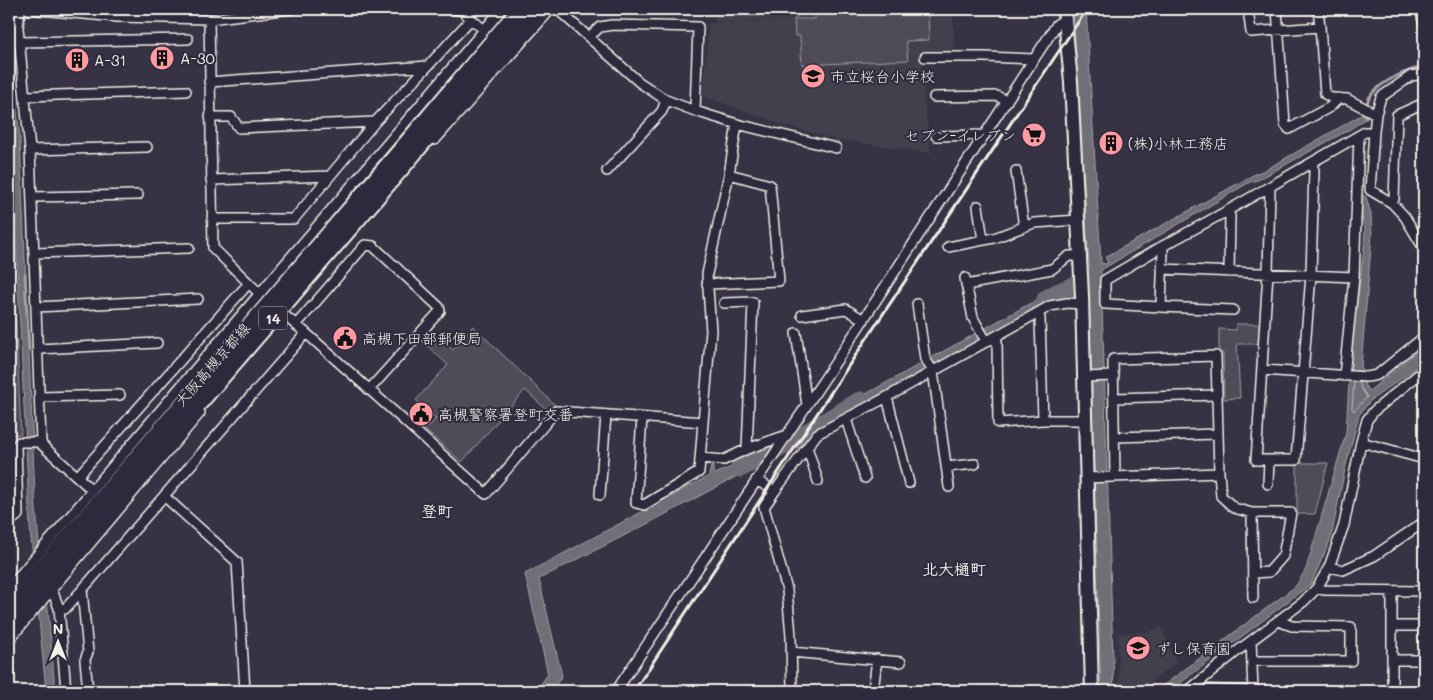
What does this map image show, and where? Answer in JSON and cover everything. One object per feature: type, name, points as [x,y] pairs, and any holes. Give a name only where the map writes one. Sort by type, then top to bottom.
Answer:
[{"type":"main road","name":"大阪高槻京都線","points":[[9,605],[388,165],[519,9]]},
{"type":"main road","name":"大阪高槻京都線","points":[[9,626],[404,166],[536,9]]},
{"type":"street","points":[[20,9],[18,28],[30,150],[41,442],[92,490]]},
{"type":"street","points":[[28,9],[116,17],[209,19],[291,9]]},
{"type":"street","points":[[451,9],[461,10],[484,30]]},
{"type":"street","points":[[9,588],[502,9]]},
{"type":"street","points":[[9,640],[386,195],[551,9]]},
{"type":"street","points":[[557,9],[639,82],[666,100],[737,124],[836,148]]},
{"type":"street","points":[[1248,9],[1250,32],[1320,27]]},
{"type":"street","points":[[1277,9],[1285,124],[1289,129],[1330,107],[1339,98]]},
{"type":"street","points":[[1318,9],[1325,94],[1332,98],[1347,99],[1375,113]]},
{"type":"street","points":[[1420,9],[1424,24]]},
{"type":"street","points":[[616,691],[864,320],[1064,14]]},
{"type":"street","points":[[1064,14],[1071,82],[1086,377],[1084,420],[1089,478],[1092,691]]},
{"type":"street","points":[[209,19],[213,248],[259,293]]},
{"type":"street","points":[[212,218],[294,218],[375,122],[471,19]]},
{"type":"street","points":[[589,37],[600,27],[612,25],[698,27],[695,111]]},
{"type":"street","points":[[20,42],[188,38]]},
{"type":"street","points":[[925,57],[1034,59]]},
{"type":"street","points":[[209,82],[428,66]]},
{"type":"street","points":[[1424,74],[1411,76],[1381,97],[1375,113],[1370,190],[1392,204],[1405,218],[1424,250]]},
{"type":"street","points":[[25,96],[186,91]]},
{"type":"street","points":[[934,97],[997,96],[1007,101]]},
{"type":"street","points":[[607,170],[662,111],[666,100]]},
{"type":"street","points":[[1392,204],[1394,199],[1397,115],[1424,103]]},
{"type":"street","points":[[210,117],[231,117],[239,128],[375,122]]},
{"type":"street","points":[[642,418],[636,502],[644,505],[699,472],[711,331],[707,274],[729,174],[737,124]]},
{"type":"street","points":[[1232,310],[1105,304],[1105,280],[1365,132],[1374,132]]},
{"type":"street","points":[[936,136],[985,135]]},
{"type":"street","points":[[1346,376],[1354,277],[1359,136]]},
{"type":"street","points":[[30,150],[147,147]]},
{"type":"street","points":[[1270,187],[1268,274],[1256,460],[1296,460],[1311,275],[1314,170],[1311,163]]},
{"type":"street","points":[[1016,171],[1024,227]]},
{"type":"street","points":[[707,284],[779,281],[770,185],[729,174]]},
{"type":"street","points":[[211,180],[330,176]]},
{"type":"street","points":[[32,196],[138,195]]},
{"type":"street","points":[[978,206],[983,240]]},
{"type":"street","points":[[1227,211],[1230,216],[1229,272]]},
{"type":"street","points":[[948,247],[994,238],[1034,223],[1078,220]]},
{"type":"street","points":[[296,325],[365,245],[373,246],[439,306],[440,311],[369,390]]},
{"type":"street","points":[[1161,247],[1161,307]]},
{"type":"street","points":[[34,253],[189,248]]},
{"type":"street","points":[[1080,256],[1068,256],[1052,269],[966,281],[973,318],[986,336],[997,341],[998,423],[1084,420]]},
{"type":"street","points":[[1162,270],[1354,277]]},
{"type":"street","points":[[78,476],[249,283]]},
{"type":"street","points":[[36,307],[198,299]]},
{"type":"street","points":[[724,303],[754,302],[747,449]]},
{"type":"street","points":[[792,691],[787,590],[764,507],[807,447],[817,434],[887,397],[986,336],[1050,306],[1067,303],[1082,304]]},
{"type":"street","points":[[917,304],[925,359],[932,369],[949,487]]},
{"type":"street","points":[[802,315],[846,309],[864,320]]},
{"type":"street","points":[[1037,313],[1040,318],[1042,420]]},
{"type":"street","points":[[284,314],[486,494],[556,411],[703,422]]},
{"type":"street","points":[[59,608],[65,609],[306,332]]},
{"type":"street","points":[[796,333],[807,405]]},
{"type":"street","points":[[1262,370],[1367,377],[1377,375],[1424,337]]},
{"type":"street","points":[[38,349],[157,343]]},
{"type":"street","points":[[1112,477],[1115,437],[1114,398],[1110,376],[1113,359],[1216,356],[1221,496],[1234,508],[1252,513],[1290,513],[1283,556],[1269,572],[1252,573]]},
{"type":"street","points":[[1190,690],[1303,602],[1317,588],[1328,567],[1344,525],[1367,420],[1374,410],[1424,370]]},
{"type":"street","points":[[1086,377],[1110,376]]},
{"type":"street","points":[[40,397],[120,395]]},
{"type":"street","points":[[1114,398],[1216,396]]},
{"type":"street","points":[[887,397],[909,483]]},
{"type":"street","points":[[600,495],[606,415]]},
{"type":"street","points":[[846,419],[865,478]]},
{"type":"street","points":[[1115,437],[1218,434]]},
{"type":"street","points":[[700,458],[724,460],[747,449],[784,438]]},
{"type":"street","points":[[9,521],[18,515],[16,446],[19,442],[41,442]]},
{"type":"street","points":[[1361,442],[1424,459]]},
{"type":"street","points":[[807,447],[818,481]]},
{"type":"street","points":[[1268,484],[1269,460]]},
{"type":"street","points":[[946,467],[975,464]]},
{"type":"street","points":[[1089,478],[1219,472]]},
{"type":"street","points":[[756,480],[775,491]]},
{"type":"street","points":[[164,496],[237,562],[245,691]]},
{"type":"street","points":[[1252,513],[1253,598]]},
{"type":"street","points":[[1328,567],[1342,570],[1374,556],[1424,522]]},
{"type":"street","points":[[1317,588],[1324,590],[1424,591]]},
{"type":"street","points":[[52,590],[59,608],[66,691]]},
{"type":"street","points":[[82,590],[88,652],[85,660],[88,691]]},
{"type":"street","points":[[1392,591],[1392,691]]},
{"type":"street","points":[[1252,661],[1351,661],[1351,627],[1292,626],[1278,621]]},
{"type":"street","points":[[1392,626],[1424,626]]},
{"type":"street","points":[[1190,690],[1253,691],[1251,641]]},
{"type":"street","points":[[791,652],[901,662]]},
{"type":"street","points":[[873,691],[877,659]]},
{"type":"street","points":[[1392,660],[1424,660]]},
{"type":"shaded area","points":[[715,9],[810,9],[810,15],[789,15],[789,18],[716,22]]},
{"type":"shaded area","name":"市立桜台小学校","points":[[812,9],[953,9],[955,54],[922,55],[924,98],[931,153],[833,139],[784,125],[702,96],[709,23],[790,19],[790,16],[811,16]]},
{"type":"shaded area","points":[[816,9],[928,9],[929,40],[906,41],[908,60],[802,65],[800,36],[795,36],[794,19],[815,19]]},
{"type":"shaded area","points":[[9,231],[12,231],[21,434],[11,435],[14,511],[10,516]]},
{"type":"shaded area","points":[[1236,324],[1260,324],[1259,344],[1237,344],[1240,398],[1224,399],[1223,353],[1219,353],[1219,329],[1236,330]]},
{"type":"shaded area","points":[[473,326],[555,405],[549,412],[525,390],[462,462],[425,430],[436,419],[416,400],[448,365],[420,339],[430,329],[453,350]]},
{"type":"shaded area","points":[[1297,463],[1328,463],[1315,514],[1297,514]]},
{"type":"shaded area","points":[[1161,627],[1176,663],[1139,691],[1119,691],[1118,634],[1148,632]]},
{"type":"water","points":[[1073,9],[1086,9],[1101,263],[1108,263],[1105,257],[1363,114],[1368,117],[1352,128],[1258,180],[1250,182],[1101,270],[1114,691],[1101,691],[1088,285],[1089,266]]},
{"type":"water","points":[[9,38],[20,139],[35,497],[48,608],[55,691],[46,691],[30,528],[14,204],[13,142],[9,99]]},
{"type":"water","points":[[1359,193],[1366,197],[1371,214],[1372,235],[1361,366],[1365,386],[1369,391],[1424,346],[1424,362],[1370,401],[1359,415],[1345,469],[1331,538],[1311,584],[1170,691],[1156,691],[1296,586],[1306,569],[1346,433],[1351,348],[1364,248],[1365,228]]},
{"type":"water","points":[[1069,282],[1069,291],[840,417],[835,411]]},
{"type":"water","points":[[764,452],[754,467],[539,579],[562,676],[551,691],[536,691],[548,674],[525,574],[709,476],[711,466],[713,466],[715,474],[736,465],[738,466]]},
{"type":"waterway","points":[[1366,118],[1368,100],[1376,90],[1396,76],[1424,67]]},
{"type":"waterway","points":[[25,274],[29,350]]},
{"type":"waterway","points":[[1046,299],[1093,278]]},
{"type":"waterway","points":[[740,468],[800,437],[860,401]]},
{"type":"railway","points":[[634,691],[1087,9]]},
{"type":"place","name":"A-30","points":[[162,58]]},
{"type":"place","name":"A-31","points":[[77,60]]},
{"type":"place","name":"市立桜台小学校","points":[[813,76]]},
{"type":"place","name":"セブン-イレブン","points":[[1034,135]]},
{"type":"place","name":"(株)小林工務店","points":[[1111,143]]},
{"type":"place","name":"高槻下田部郵便局","points":[[345,338]]},
{"type":"place","name":"高槻警察署登町交番","points":[[421,414]]},
{"type":"place","name":"ずし保育園","points":[[1138,648]]},
{"type":"district","name":"登町","points":[[437,510]]},
{"type":"district","name":"北大樋町","points":[[954,568]]}]
